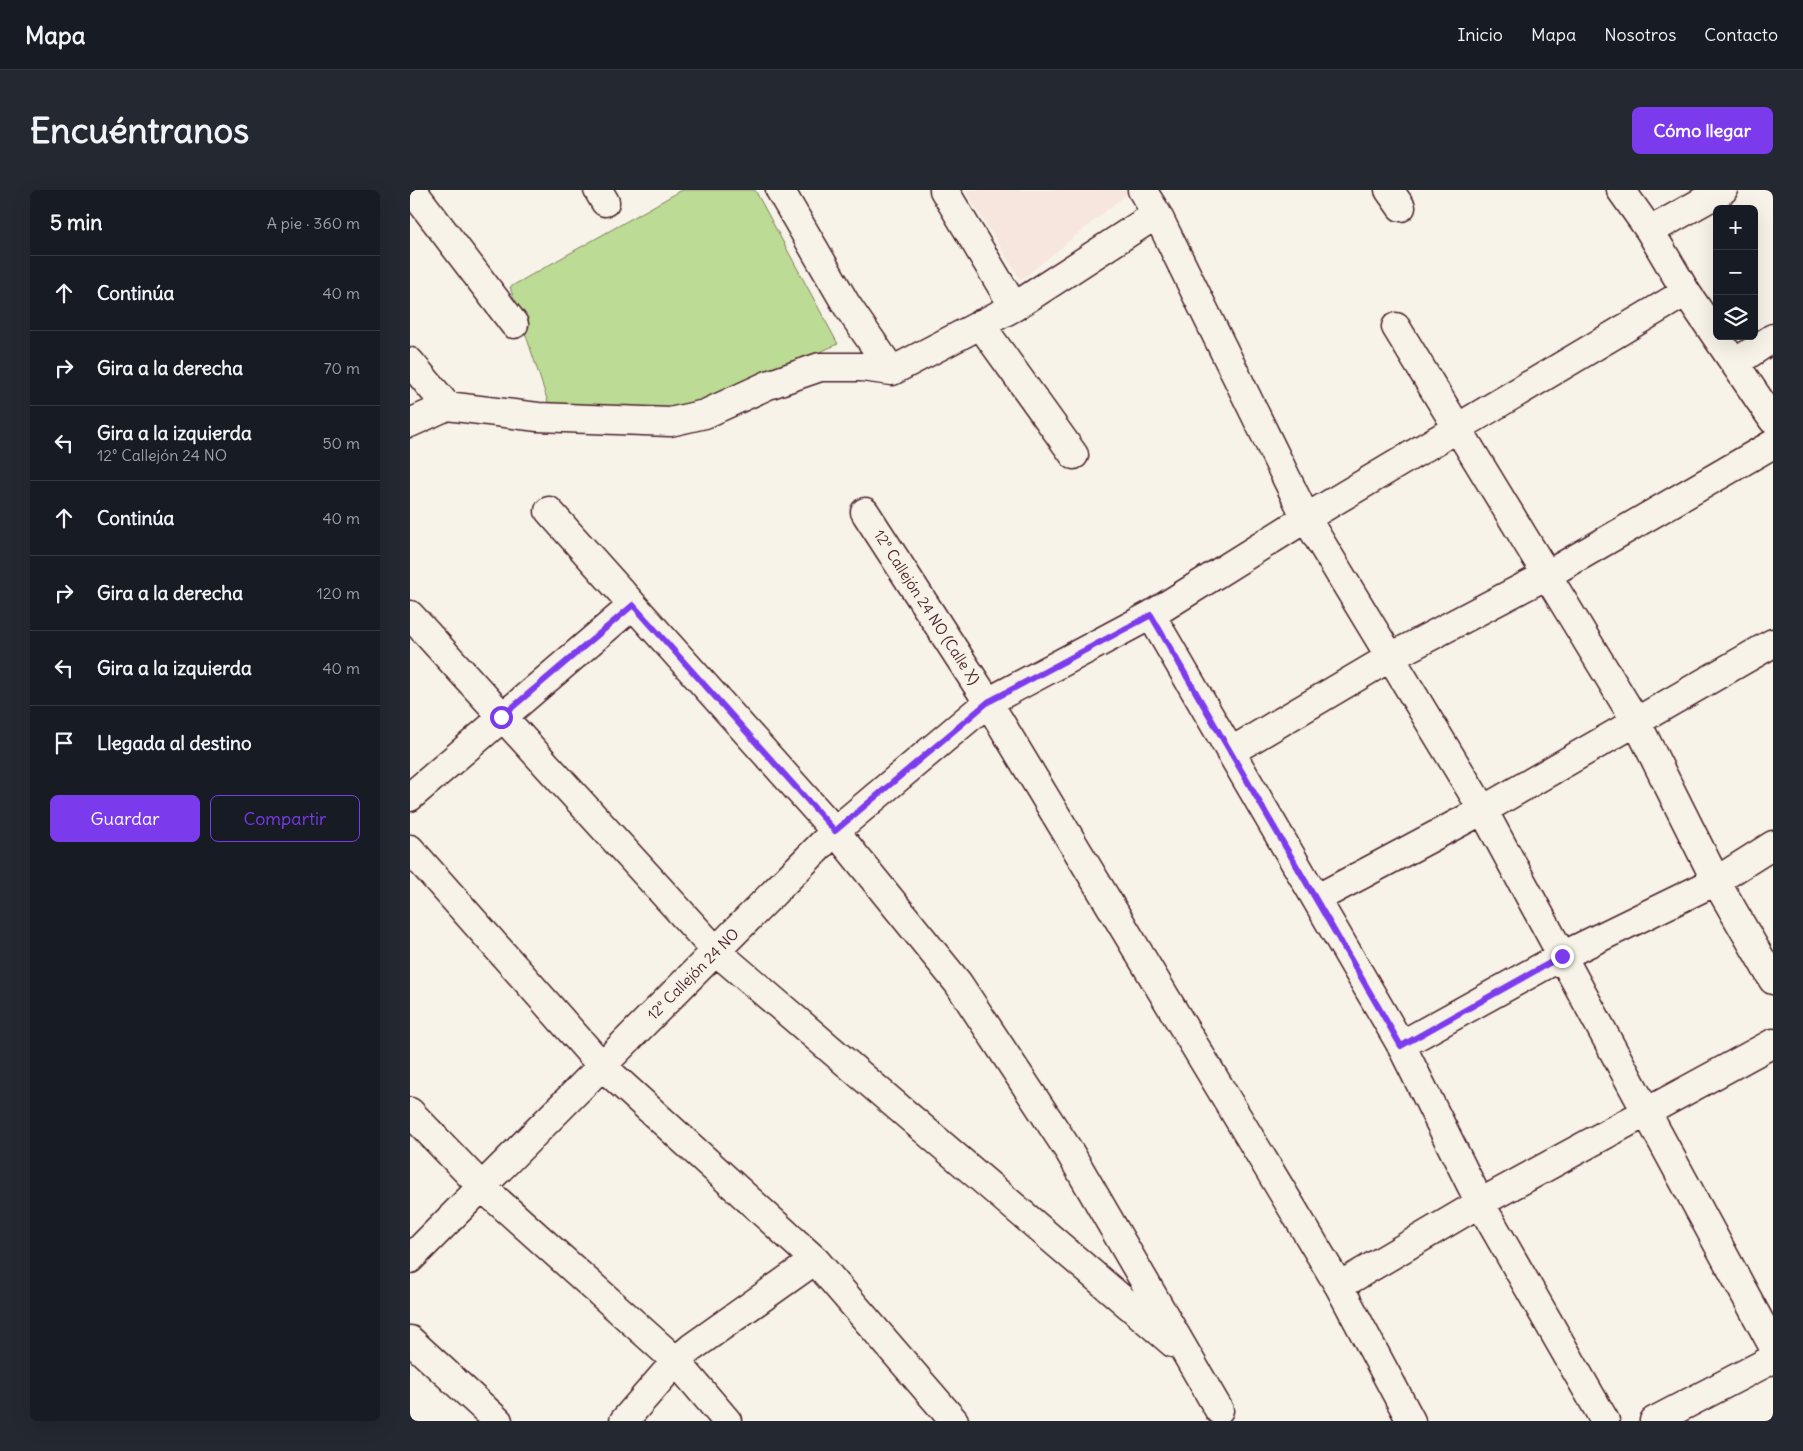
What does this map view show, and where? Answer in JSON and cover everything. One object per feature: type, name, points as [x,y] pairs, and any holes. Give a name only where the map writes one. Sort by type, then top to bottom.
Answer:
[{"type":"street","points":[[412,190],[514,324]]},
{"type":"street","points":[[780,190],[846,304],[892,371]]},
{"type":"street","points":[[944,190],[1014,307]]},
{"type":"street","points":[[1142,190],[1157,214],[1306,518],[1389,658],[1483,810],[1773,1346]]},
{"type":"street","points":[[1620,190],[1650,232],[1686,292],[1773,420]]},
{"type":"street","points":[[1650,232],[1723,190]]},
{"type":"street","points":[[410,423],[447,406],[538,417],[670,422],[705,414],[768,385],[820,367],[862,367],[892,371],[1014,307],[1157,214]]},
{"type":"street","name":"12° Callejón 24 NO","points":[[410,1259],[835,831],[988,702],[1151,615],[1306,518],[1457,430],[1686,292]]},
{"type":"street","points":[[980,324],[1074,455]]},
{"type":"street","points":[[1396,327],[1637,723],[1716,881],[1773,980]]},
{"type":"street","points":[[1735,363],[1773,338]]},
{"type":"street","points":[[410,362],[447,406]]},
{"type":"street","points":[[1230,752],[1389,658],[1547,575],[1773,444]]},
{"type":"street","points":[[549,510],[835,831],[958,983],[1069,1151],[1219,1410]]},
{"type":"street","name":"12° Callejón 24 NO (Calle X)","points":[[865,512],[988,702],[1339,1286],[1411,1421]]},
{"type":"street","points":[[410,797],[633,605]]},
{"type":"street","points":[[410,615],[716,951],[1188,1356]]},
{"type":"street","points":[[1151,615],[1401,1046],[1480,1203],[1605,1421]]},
{"type":"street","points":[[1316,899],[1483,810],[1773,643]]},
{"type":"street","points":[[1401,1046],[1562,956],[1716,881],[1773,845]]},
{"type":"street","points":[[410,849],[602,1066],[815,1260],[954,1421]]},
{"type":"street","points":[[1339,1286],[1480,1203],[1773,1043]]},
{"type":"street","points":[[410,1112],[482,1187],[676,1361],[727,1421]]},
{"type":"street","points":[[624,1421],[676,1361],[719,1327],[815,1260]]},
{"type":"street","points":[[410,1340],[498,1421]]},
{"type":"street","points":[[1654,1421],[1773,1359]]},
{"type":"shaded area","points":[[965,190],[1126,190],[1128,193],[1021,280]]},
{"type":"green space","points":[[682,190],[755,190],[838,344],[678,414],[549,405],[510,287]]},
{"type":"route","points":[[501,717],[633,605],[835,831],[988,702],[1151,615],[1401,1046],[1562,956]]}]
